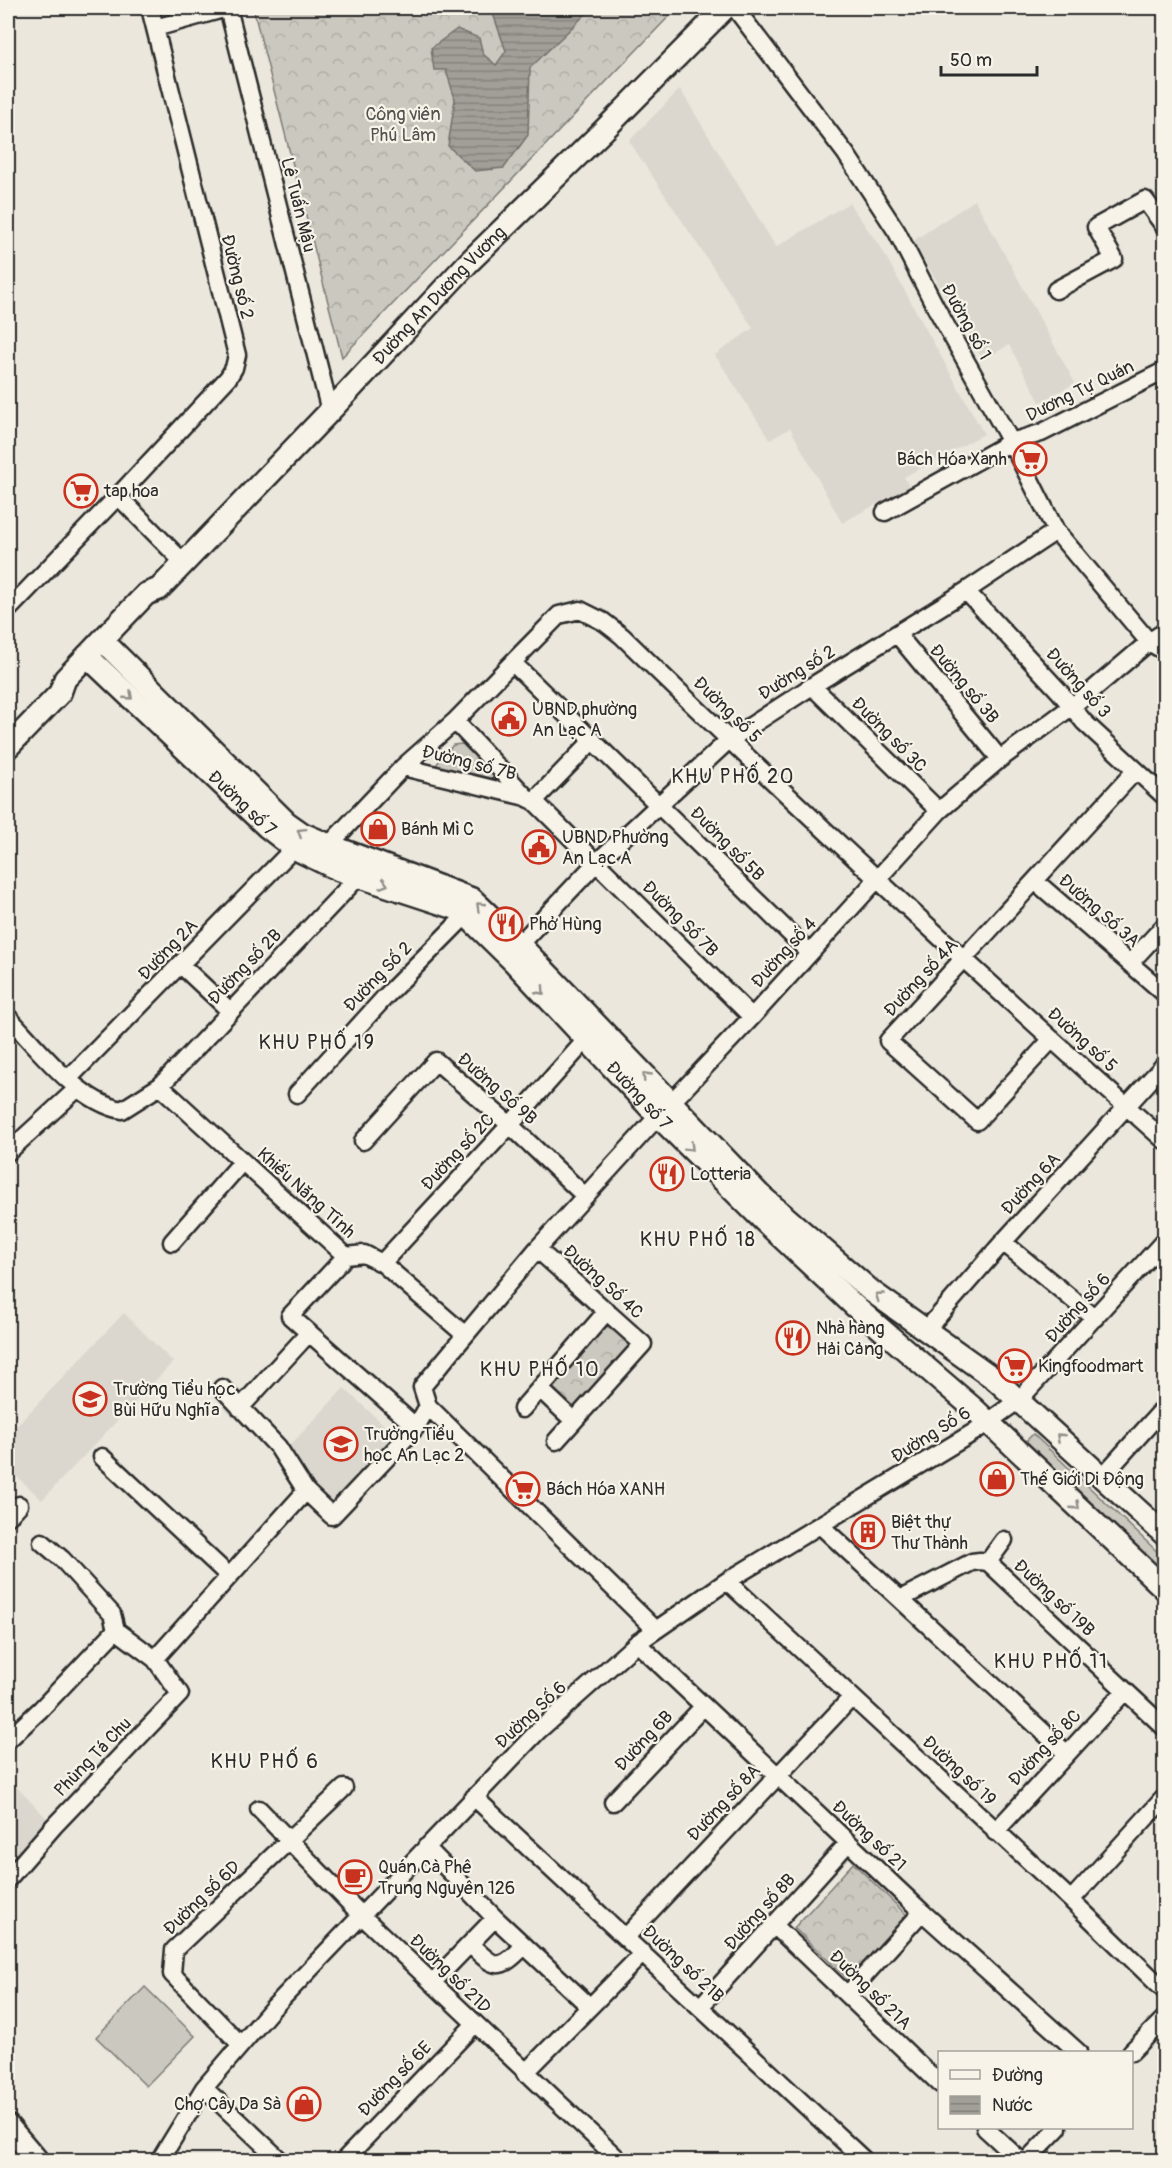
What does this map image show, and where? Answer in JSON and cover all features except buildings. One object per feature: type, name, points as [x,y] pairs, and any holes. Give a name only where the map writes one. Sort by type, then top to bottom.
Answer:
[{"type":"main road","name":"Đường An Dương Vương","points":[[8,747],[60,693],[65,680],[92,660],[107,644],[155,603],[159,589],[183,562],[330,411],[468,262],[725,8]]},
{"type":"main road","name":"Đường số 7","points":[[107,644],[286,822],[324,853],[359,876],[458,909],[514,950],[664,1109],[763,1220],[859,1310],[930,1369],[1164,1588]]},
{"type":"main road","name":"Đường số 7","points":[[92,660],[267,827],[294,848],[324,853],[472,899],[585,1041],[871,1291],[996,1380],[1164,1534]]},
{"type":"main road","points":[[8,2126],[37,2160]]},
{"type":"street","name":"Đường số 2","points":[[8,610],[118,496],[228,378],[234,368],[237,355],[150,8]]},
{"type":"street","points":[[155,28],[228,8]]},
{"type":"street","name":"Lê Tuấn Mậu","points":[[228,8],[330,411]]},
{"type":"street","name":"Đường số 1","points":[[735,8],[846,154],[897,232],[935,306],[1011,442],[1056,531],[1149,642],[1164,651]]},
{"type":"street","points":[[1056,290],[1114,260],[1096,227],[1146,200],[1164,226]]},
{"type":"street","name":"Dương Tự Quán","points":[[885,512],[1011,442],[1041,433],[1164,371]]},
{"type":"street","points":[[118,496],[183,562]]},
{"type":"street","name":"Đường số 2","points":[[514,950],[596,863],[729,740],[966,591],[1056,531]]},
{"type":"street","name":"Đường số 3","points":[[966,591],[1059,691],[1071,707],[1164,796]]},
{"type":"street","name":"Đường số 5","points":[[324,853],[403,767],[455,721],[559,615],[579,610],[604,622],[622,636],[964,961],[1164,1140]]},
{"type":"street","name":"Đường số 4","points":[[464,1334],[537,1249],[664,1109],[752,1017],[939,811],[1000,759],[1071,707],[1164,632]]},
{"type":"street","name":"Đường số 3B","points":[[897,634],[1000,759]]},
{"type":"street","name":"Đường số 5B","points":[[513,663],[809,952]]},
{"type":"street","name":"Đường số 3C","points":[[812,686],[939,811]]},
{"type":"street","name":"Đường Số 7B","points":[[455,721],[530,799],[752,1017]]},
{"type":"street","points":[[530,799],[593,740]]},
{"type":"street","name":"Đường số 7B","points":[[403,767],[530,799]]},
{"type":"street","name":"Đường số 4A","points":[[1052,1039],[977,1121],[888,1041],[964,961],[1136,770]]},
{"type":"street","name":"Đường 2A","points":[[8,1152],[181,965],[294,848]]},
{"type":"street","name":"Đường số 2B","points":[[160,1086],[359,876]]},
{"type":"street","name":"Đường Số 3A","points":[[1035,881],[1164,993]]},
{"type":"street","name":"Đường Số 2","points":[[297,1094],[385,997],[466,915]]},
{"type":"street","points":[[1130,963],[1164,926]]},
{"type":"street","points":[[181,965],[230,1011]]},
{"type":"street","points":[[8,1017],[73,1083],[106,1107],[122,1110],[160,1086]]},
{"type":"street","name":"Đường số 2C","points":[[382,1263],[585,1041]]},
{"type":"street","name":"Đường Số 9B","points":[[363,1141],[436,1061],[510,1125],[585,1196]]},
{"type":"street","name":"Đường 6A","points":[[926,1330],[1164,1065]]},
{"type":"street","name":"Khiếu Năng Tĩnh","points":[[160,1086],[346,1256],[364,1254],[382,1263],[464,1334]]},
{"type":"street","points":[[172,1242],[242,1162]]},
{"type":"street","name":"Đường số 6","points":[[1019,1400],[1164,1241]]},
{"type":"street","points":[[1003,1242],[1095,1318]]},
{"type":"street","name":"Đường Số 4C","points":[[537,1249],[644,1344],[556,1441]]},
{"type":"street","points":[[346,1256],[290,1316],[416,1427]]},
{"type":"street","name":"Đường Số 4C","points":[[522,1409],[607,1311]]},
{"type":"street","points":[[240,1408],[309,1334]]},
{"type":"street","points":[[464,1334],[422,1387],[428,1406],[656,1630]]},
{"type":"street","points":[[222,1388],[278,1447],[306,1491],[332,1516],[416,1427],[428,1406]]},
{"type":"street","points":[[540,1389],[574,1421]]},
{"type":"street","name":"Đường Số 6","points":[[160,2160],[204,2088],[272,2009],[538,1731],[636,1644],[727,1581],[988,1423],[1019,1400]]},
{"type":"street","points":[[1102,1477],[1164,1408]]},
{"type":"street","points":[[102,1457],[230,1576]]},
{"type":"street","points":[[155,1659],[306,1491]]},
{"type":"street","points":[[821,1526],[1066,1753]]},
{"type":"street","points":[[988,1562],[1004,1540]]},
{"type":"street","points":[[8,1740],[41,1709],[116,1629],[112,1614],[62,1559],[42,1542]]},
{"type":"street","name":"Đường số 19B","points":[[900,1599],[972,1562],[988,1562],[1164,1727]]},
{"type":"street","name":"Đường số 19","points":[[727,1581],[995,1832],[1071,1900],[1164,1990]]},
{"type":"street","name":"Phùng Tá Chu","points":[[8,1879],[54,1826],[180,1694],[155,1659],[116,1629]]},
{"type":"street","name":"Đường số 21","points":[[636,1644],[922,1912],[1077,2051]]},
{"type":"street","name":"Đường số 8C","points":[[995,1832],[1125,1691]]},
{"type":"street","name":"Đường số 8A","points":[[626,1937],[852,1697]]},
{"type":"street","name":"Đường 6B","points":[[613,1802],[703,1707]]},
{"type":"street","name":"Đường số 6D","points":[[242,2045],[172,1974],[174,1950],[344,1788]]},
{"type":"street","name":"Đường số 21B","points":[[474,1797],[864,2160]]},
{"type":"street","points":[[1071,1900],[1164,1798]]},
{"type":"street","name":"Đường số 21D","points":[[260,1809],[362,1916],[474,2025],[619,2160]]},
{"type":"street","name":"Đường số 8B","points":[[700,2007],[848,1843]]},
{"type":"street","points":[[426,1847],[495,1918],[589,2006]]},
{"type":"street","points":[[847,1995],[922,1912]]},
{"type":"street","points":[[432,1983],[495,1918]]},
{"type":"street","name":"Đường số 21A","points":[[774,1925],[938,2083]]},
{"type":"street","points":[[470,1944],[487,1961],[499,1965],[511,1960],[524,1946]]},
{"type":"street","points":[[525,2073],[643,1953]]},
{"type":"street","points":[[1132,2051],[1164,2019]]},
{"type":"street","name":"Đường số 6E","points":[[344,2160],[474,2025]]},
{"type":"street","points":[[204,2088],[280,2160]]},
{"type":"street","points":[[987,2129],[1020,2160]]},
{"type":"street","points":[[1027,2160],[1056,2129]]},
{"type":"shaded area","points":[[680,89],[776,247],[849,203],[881,248],[984,434],[904,477],[909,486],[842,523],[790,428],[770,440],[715,355],[753,328],[629,141]]},
{"type":"shaded area","points":[[975,200],[1075,383],[1040,402],[1009,345],[983,360],[913,241]]},
{"type":"shaded area","name":"Trường Tiểu học Bùi Hữu Nghĩa","points":[[124,1313],[173,1362],[42,1500],[8,1468],[8,1435]]},
{"type":"shaded area","name":"Trường Tiểu học An Lạc 2","points":[[344,1388],[396,1436],[334,1504],[284,1452]]},
{"type":"shaded area","points":[[8,1778],[54,1826],[8,1877]]},
{"type":"green space","name":"Công viên Phú Lâm","points":[[253,8],[677,8],[342,357]]},
{"type":"green space","points":[[462,744],[508,788],[436,772],[435,766],[453,745]]},
{"type":"green space","points":[[606,1322],[632,1345],[574,1411],[548,1388]]},
{"type":"green space","points":[[1033,1434],[1164,1558],[1164,1578],[1023,1444]]},
{"type":"green space","points":[[853,1863],[912,1920],[854,1985],[794,1928]]},
{"type":"green space","points":[[145,1987],[195,2036],[146,2086],[96,2037]]},
{"type":"water","points":[[491,8],[592,8],[530,68],[528,135],[504,168],[475,171],[448,146],[455,99],[446,70],[434,70],[431,48],[457,29],[479,38],[483,54],[496,65],[506,51]]},
{"type":"place","name":"Bách Hóa Xanh","points":[[1030,459]]},
{"type":"place","name":"tap hoa","points":[[81,491]]},
{"type":"place","name":"UBND phường An Lạc A","points":[[509,719]]},
{"type":"place","name":"Bánh Mì C","points":[[378,829]]},
{"type":"place","name":"UBND Phường An Lạc A","points":[[539,847]]},
{"type":"place","name":"Phở Hùng","points":[[506,924]]},
{"type":"place","name":"Lotteria","points":[[667,1174]]},
{"type":"place","name":"Nhà hàng Hải Cảng","points":[[793,1338]]},
{"type":"place","name":"Kingfoodmart","points":[[1015,1366]]},
{"type":"place","name":"Trường Tiểu học Bùi Hữu Nghĩa","points":[[90,1399]]},
{"type":"place","name":"Trường Tiểu học An Lạc 2","points":[[341,1444]]},
{"type":"place","name":"Thế Giới Di Động","points":[[997,1479]]},
{"type":"place","name":"Bách Hóa XANH","points":[[523,1489]]},
{"type":"place","name":"Biệt thự Thư Thành","points":[[868,1532]]},
{"type":"place","name":"Quán Cà Phê Trung Nguyên 126","points":[[355,1877]]},
{"type":"place","name":"Chợ Cây Da Sà","points":[[304,2104]]},
{"type":"district","name":"KHU PHỐ 20","points":[[733,776]]},
{"type":"district","name":"KHU PHỐ 19","points":[[317,1042]]},
{"type":"district","name":"KHU PHỐ 18","points":[[698,1239]]},
{"type":"district","name":"KHU PHỐ 10","points":[[540,1369]]},
{"type":"district","name":"KHU PHỐ 11","points":[[1051,1661]]},
{"type":"district","name":"KHU PHỐ 6","points":[[265,1761]]}]
